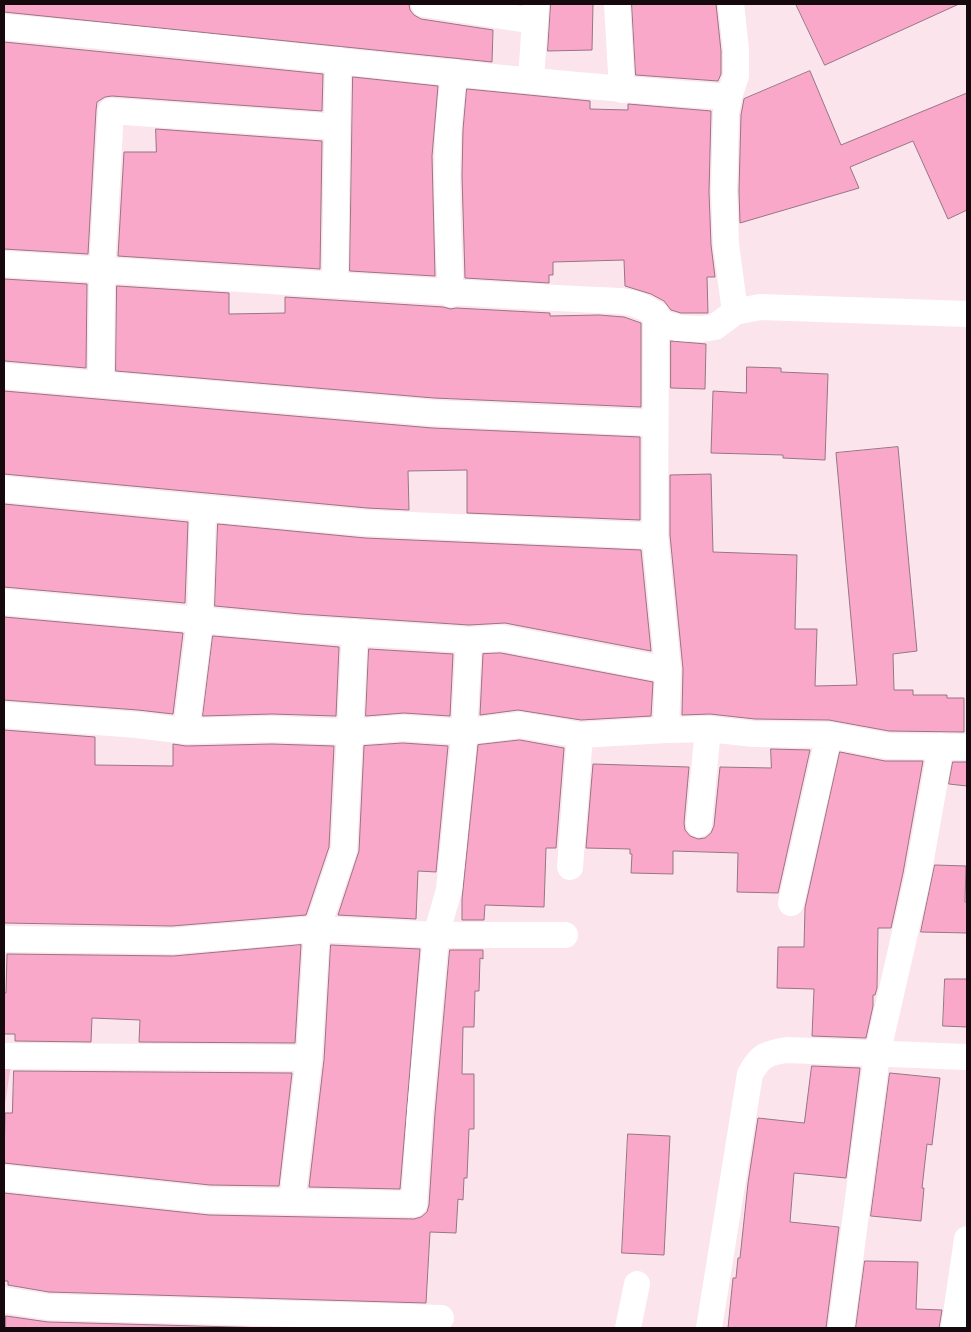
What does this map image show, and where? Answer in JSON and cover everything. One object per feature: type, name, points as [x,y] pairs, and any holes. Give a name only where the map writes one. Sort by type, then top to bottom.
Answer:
[{"type":"street","points":[[424,4],[535,12],[531,80]]},
{"type":"street","points":[[617,4],[622,90]]},
{"type":"street","points":[[731,4],[736,50],[736,76],[726,113],[724,191],[725,235],[735,312]]},
{"type":"street","points":[[4,27],[622,90],[729,97]]},
{"type":"street","points":[[335,284],[338,60]]},
{"type":"street","points":[[451,294],[448,227],[448,135],[454,72]]},
{"type":"street","points":[[101,383],[102,270],[111,111],[336,127]]},
{"type":"street","points":[[4,264],[335,284],[451,294],[621,301],[636,304],[656,314],[662,323],[670,327],[702,329],[715,327],[735,312],[760,307],[967,314]]},
{"type":"street","points":[[656,314],[654,536],[668,670],[666,730]]},
{"type":"street","points":[[4,376],[433,413],[655,423]]},
{"type":"street","points":[[4,489],[366,523],[654,536]]},
{"type":"street","points":[[186,731],[200,621],[202,508]]},
{"type":"street","points":[[4,602],[200,621],[469,640],[502,638],[668,670]]},
{"type":"street","points":[[292,1202],[309,1058],[317,929],[344,850],[355,632]]},
{"type":"street","points":[[4,1178],[209,1200],[414,1204],[436,935],[450,890],[464,732],[469,640]]},
{"type":"street","points":[[4,716],[137,725],[186,731],[272,729],[350,732],[403,728],[464,732],[520,725],[580,735],[708,729],[754,734],[828,735],[888,746],[967,747]]},
{"type":"street","points":[[699,824],[708,729]]},
{"type":"street","points":[[570,867],[580,735]]},
{"type":"street","points":[[791,904],[828,735]]},
{"type":"street","points":[[841,1328],[877,1055],[918,876],[941,746]]},
{"type":"street","points":[[4,939],[173,941],[317,929],[436,935],[565,934]]},
{"type":"street","points":[[709,1328],[750,1074],[756,1064],[769,1053],[787,1050],[967,1057]]},
{"type":"street","points":[[4,1056],[309,1058]]},
{"type":"street","points":[[954,1328],[967,1239]]},
{"type":"street","points":[[628,1328],[637,1284]]},
{"type":"street","points":[[4,1300],[48,1307],[441,1318]]},
{"type":"shaded area","points":[[4,1059],[12,1059],[4,1110]]},
{"type":"building","points":[[4,4],[409,4],[410,10],[414,15],[421,19],[493,30],[492,62],[4,12]]},
{"type":"building","points":[[551,4],[593,4],[592,50],[548,51]]},
{"type":"building","points":[[632,4],[716,4],[721,51],[721,74],[718,81],[636,75]]},
{"type":"building","points":[[796,4],[959,4],[825,65]]},
{"type":"building","points":[[4,42],[323,74],[322,111],[105,97],[97,102],[96,110],[88,254],[4,249]]},
{"type":"building","points":[[810,71],[841,145],[967,93],[967,210],[948,219],[913,141],[850,167],[859,188],[740,223],[741,115],[744,99]]},
{"type":"building","points":[[353,77],[438,86],[432,156],[435,276],[350,271]]},
{"type":"building","points":[[467,89],[590,101],[590,109],[628,110],[628,104],[711,111],[709,192],[711,245],[715,277],[707,277],[708,313],[681,313],[671,310],[664,301],[651,294],[625,286],[624,260],[553,262],[553,275],[549,275],[549,283],[465,278],[462,176],[463,130]]},
{"type":"building","points":[[156,129],[322,141],[320,269],[118,256],[124,152],[156,152]]},
{"type":"building","points":[[4,279],[87,284],[86,368],[5,361]]},
{"type":"building","points":[[117,286],[229,293],[229,314],[285,313],[285,297],[451,309],[550,313],[550,316],[599,315],[624,317],[641,323],[641,407],[434,398],[116,371]]},
{"type":"building","points":[[671,341],[706,344],[705,389],[671,388]]},
{"type":"building","points":[[747,367],[781,368],[781,372],[828,374],[825,460],[783,458],[783,455],[711,453],[713,391],[746,393]]},
{"type":"building","points":[[4,391],[432,428],[640,437],[640,520],[467,513],[467,470],[408,471],[409,510],[367,508],[4,474]]},
{"type":"building","points":[[898,447],[917,651],[893,654],[894,690],[913,690],[913,695],[947,695],[947,698],[964,698],[964,732],[889,731],[829,720],[755,719],[710,714],[682,715],[683,669],[670,535],[670,475],[711,474],[713,552],[797,555],[795,629],[817,629],[815,686],[857,685],[836,453]]},
{"type":"building","points":[[4,504],[188,522],[185,603],[4,587]]},
{"type":"building","points":[[218,524],[365,538],[641,550],[651,651],[505,623],[469,625],[301,614],[215,606]]},
{"type":"building","points":[[4,617],[183,633],[173,714],[4,700]]},
{"type":"building","points":[[213,636],[339,647],[336,716],[272,714],[203,716]]},
{"type":"building","points":[[369,649],[453,654],[450,716],[404,713],[366,716]]},
{"type":"building","points":[[501,653],[653,682],[651,716],[581,720],[518,710],[480,715],[483,654]]},
{"type":"building","points":[[4,730],[95,737],[95,765],[173,766],[173,744],[186,746],[272,744],[334,746],[329,847],[306,915],[172,926],[4,923]]},
{"type":"building","points":[[520,740],[564,748],[556,848],[546,848],[544,907],[485,905],[484,920],[462,920],[462,899],[478,745]]},
{"type":"building","points":[[403,743],[448,746],[436,872],[418,871],[416,919],[338,915],[359,851],[364,746]]},
{"type":"building","points":[[771,749],[810,750],[778,893],[737,892],[738,853],[673,851],[673,874],[631,873],[632,854],[630,854],[630,849],[586,848],[593,764],[689,767],[684,823],[685,830],[690,836],[698,839],[705,838],[711,833],[714,826],[720,767],[771,768]]},
{"type":"building","points":[[840,752],[885,761],[923,761],[891,928],[878,928],[877,988],[875,995],[873,995],[873,1006],[866,1038],[812,1036],[814,989],[777,988],[778,947],[804,947],[805,908]]},
{"type":"building","points":[[953,762],[967,762],[967,786],[949,784]]},
{"type":"building","points":[[935,865],[966,866],[965,902],[967,902],[967,933],[921,932]]},
{"type":"building","points":[[301,945],[295,1043],[139,1042],[140,1020],[92,1018],[91,1042],[15,1041],[15,1034],[4,1034],[4,993],[6,993],[7,954],[173,956]]},
{"type":"building","points":[[331,945],[420,949],[400,1189],[309,1187],[324,1060]]},
{"type":"building","points":[[450,950],[483,950],[483,959],[480,958],[479,991],[475,991],[474,1027],[463,1027],[462,1074],[474,1074],[474,1129],[469,1129],[467,1178],[464,1178],[463,1200],[458,1199],[456,1233],[430,1232],[426,1303],[49,1292],[8,1285],[8,1281],[4,1281],[4,1193],[209,1215],[414,1219],[421,1217],[427,1212],[429,1205]]},
{"type":"building","points":[[945,979],[967,979],[967,1027],[943,1026]]},
{"type":"building","points":[[812,1066],[860,1068],[846,1178],[794,1173],[790,1222],[839,1227],[826,1328],[728,1328],[733,1278],[736,1278],[738,1258],[740,1258],[748,1183],[758,1118],[804,1123]]},
{"type":"building","points":[[14,1071],[292,1073],[279,1186],[210,1185],[4,1163],[5,1113],[12,1113]]},
{"type":"building","points":[[890,1073],[940,1078],[932,1145],[927,1144],[922,1188],[924,1188],[921,1221],[871,1216]]},
{"type":"building","points":[[628,1134],[670,1136],[664,1255],[622,1253]]},
{"type":"building","points":[[865,1261],[918,1262],[916,1309],[942,1310],[939,1328],[856,1328]]},
{"type":"building","points":[[6,1316],[48,1322],[271,1328],[6,1328]]}]
